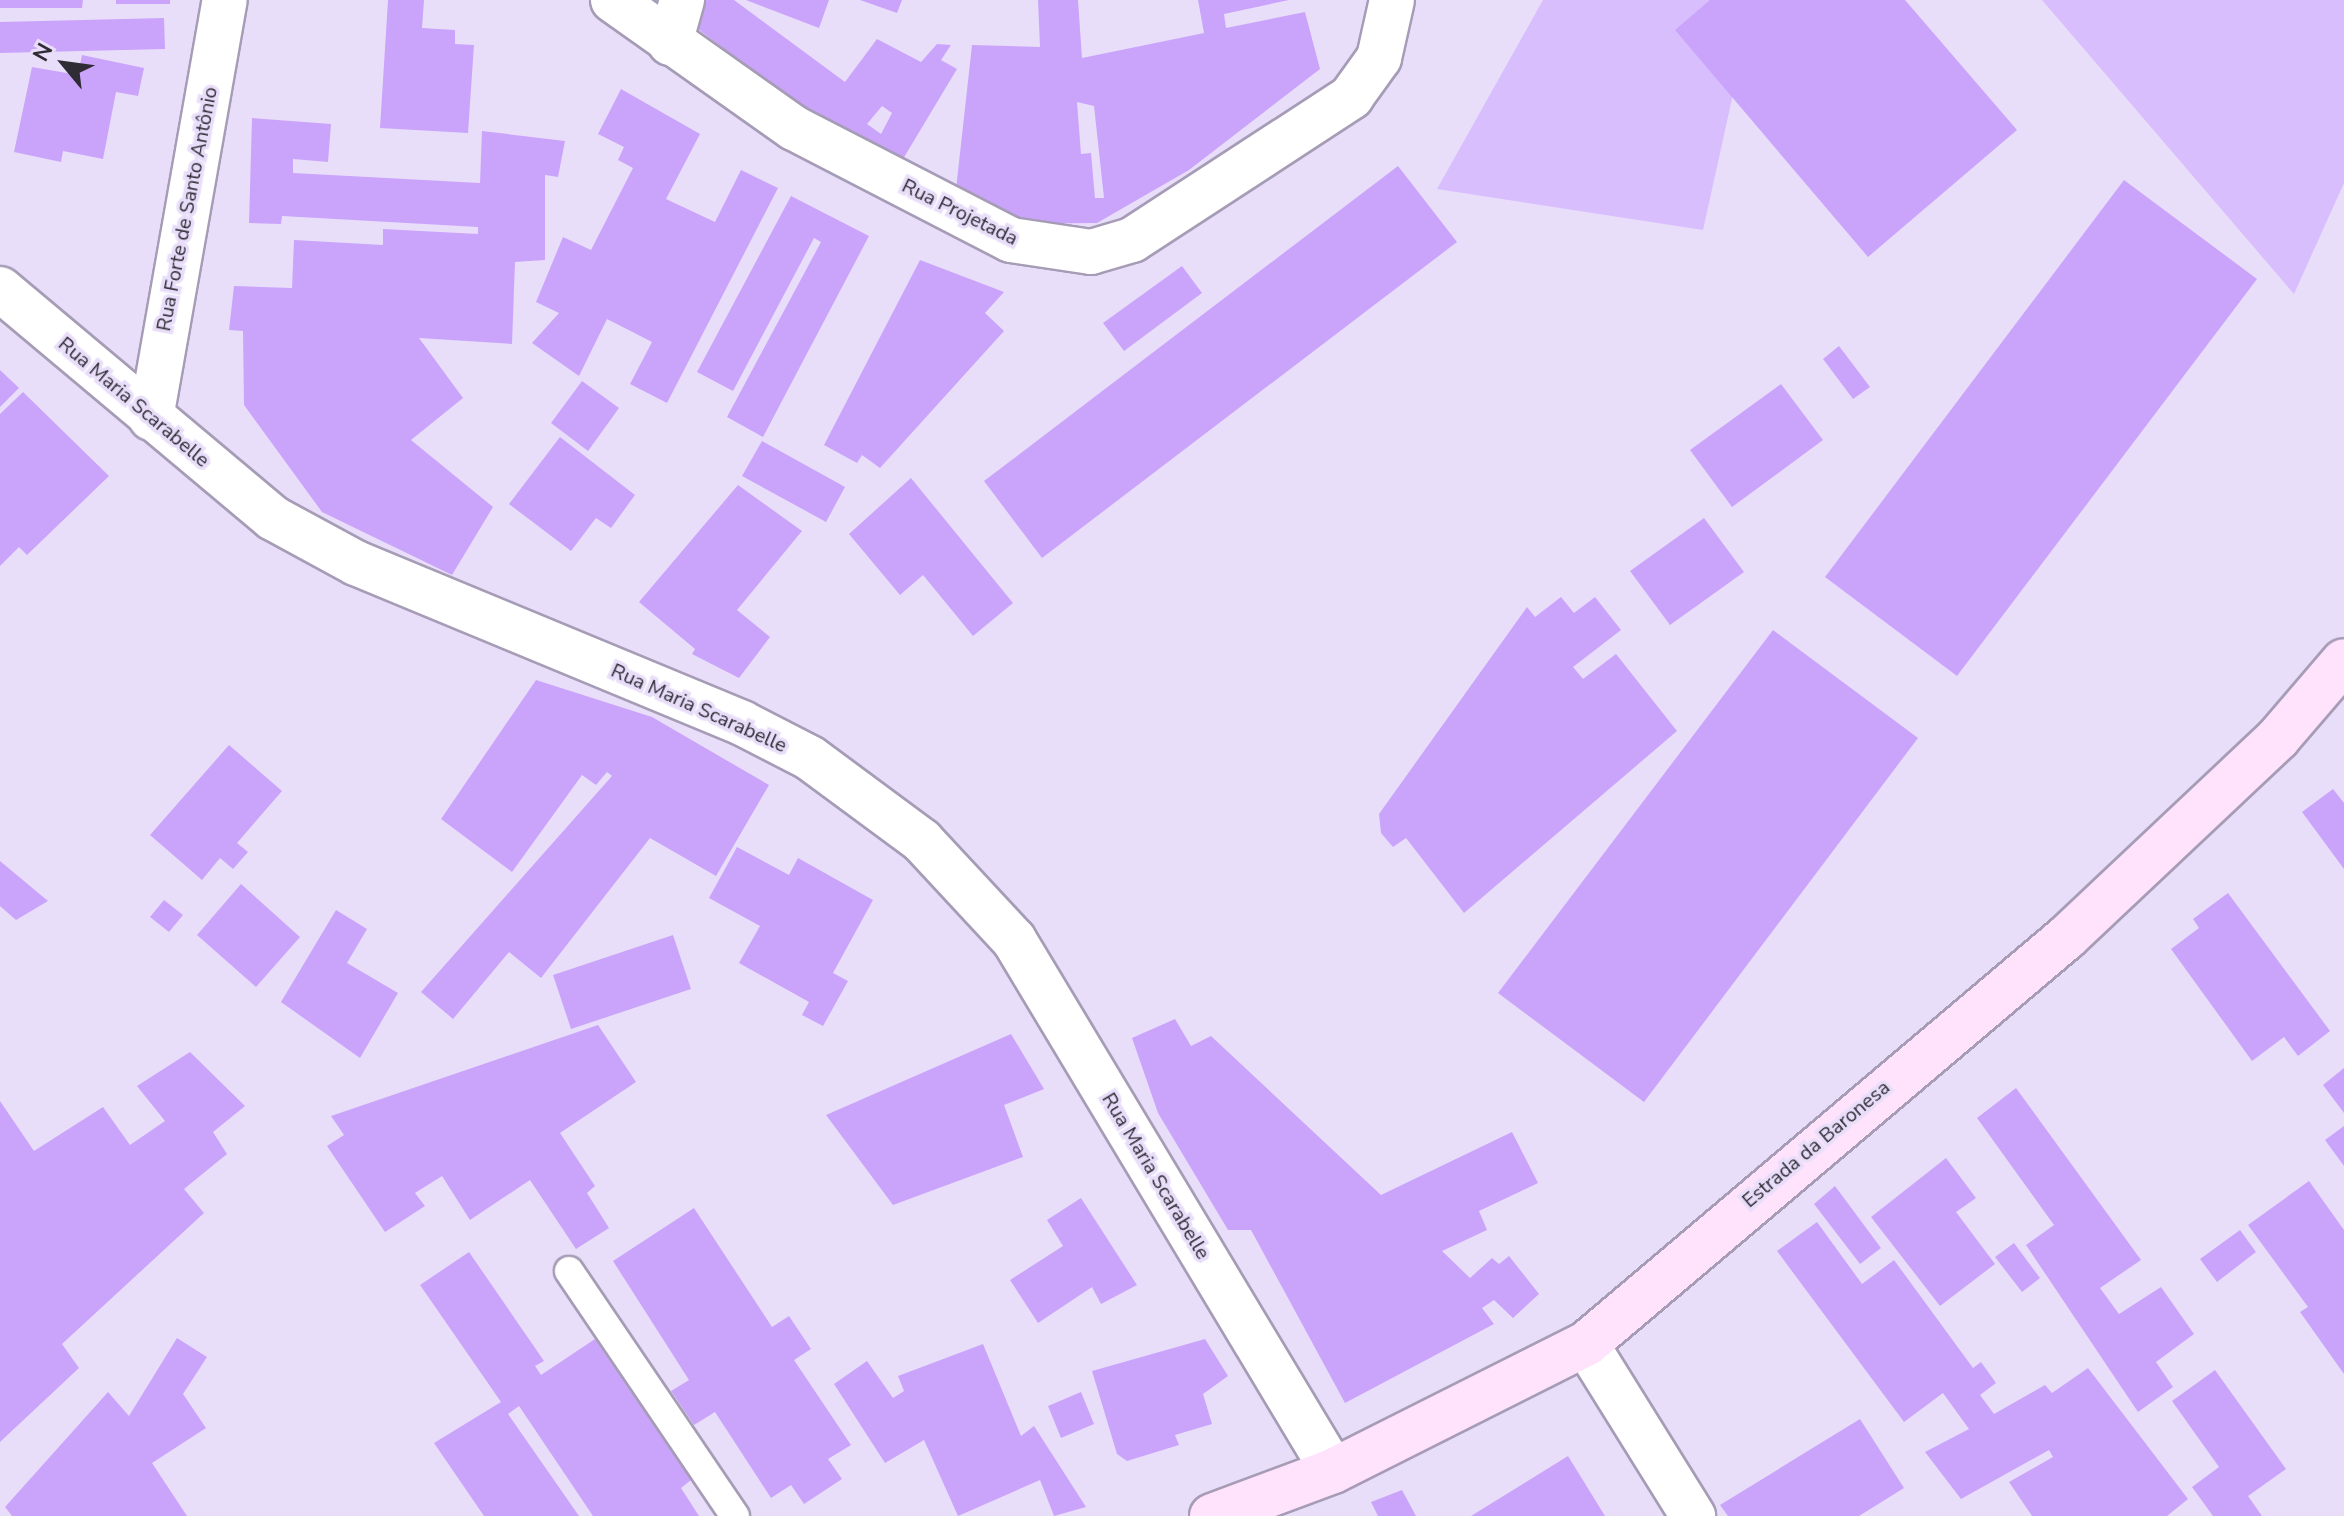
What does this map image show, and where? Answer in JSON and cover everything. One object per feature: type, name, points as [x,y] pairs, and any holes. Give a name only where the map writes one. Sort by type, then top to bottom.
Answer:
[{"type":"main road","name":"Estrada da Baronesa","points":[[1212,1516],[1333,1471],[1586,1344],[2067,937],[2278,738],[2344,661]]},
{"type":"street","name":"Rua Forte de Santo Antônio","points":[[151,418],[225,0]]},
{"type":"street","name":"Rua Projetada","points":[[613,0],[794,128],[1011,240],[1091,252],[1132,240],[1351,97],[1379,58],[1392,0]]},
{"type":"street","points":[[670,43],[682,0]]},
{"type":"street","name":"Rua Maria Scarabelle","points":[[0,289],[273,518],[356,563],[742,723],[810,758],[922,841],[1014,940],[1333,1471]]},
{"type":"street","points":[[1586,1344],[1693,1516]]},
{"type":"lane","points":[[569,1271],[735,1516]]},
{"type":"shaded area","points":[[1543,0],[1776,0],[1749,22],[1703,230],[1437,189]]},
{"type":"shaded area","points":[[2042,0],[2344,0],[2344,183],[2294,294]]},
{"type":"building","points":[[0,0],[83,0],[82,8],[0,8]]},
{"type":"building","points":[[116,0],[170,0],[170,4],[116,4]]},
{"type":"building","points":[[388,0],[424,0],[422,28],[455,30],[455,44],[474,45],[468,133],[380,128]]},
{"type":"building","points":[[705,0],[734,0],[845,82],[877,39],[921,62],[937,44],[951,45],[941,60],[957,69],[897,169],[850,144],[690,23]],"holes":[[[882,106],[892,113],[881,134],[867,124]]]},
{"type":"building","points":[[746,0],[829,0],[819,28]]},
{"type":"building","points":[[860,0],[902,0],[897,13]]},
{"type":"building","points":[[1038,0],[1078,0],[1082,58],[1204,33],[1198,0],[1289,0],[1224,14],[1226,28],[1305,12],[1320,69],[1189,170],[1097,223],[1000,224],[954,207],[972,45],[1040,47]],"holes":[[[1077,102],[1094,106],[1104,198],[1095,198],[1091,153],[1081,154]]]},
{"type":"building","points":[[1710,0],[1905,0],[2017,130],[1868,257],[1675,30]]},
{"type":"building","points":[[164,18],[165,49],[0,53],[0,22]]},
{"type":"building","points":[[82,55],[144,68],[138,96],[116,92],[103,159],[63,151],[61,162],[14,152],[32,67],[78,75]]},
{"type":"building","points":[[621,89],[700,134],[666,199],[715,222],[741,170],[778,188],[667,403],[630,384],[652,342],[607,319],[579,376],[532,343],[559,313],[536,302],[563,237],[591,250],[633,168],[618,160],[624,147],[598,134]]},
{"type":"building","points":[[252,118],[331,124],[328,162],[293,159],[293,173],[480,183],[482,131],[565,141],[558,177],[545,175],[545,260],[515,262],[512,344],[419,338],[463,398],[411,440],[493,507],[452,575],[322,512],[244,405],[243,331],[229,330],[234,286],[292,288],[294,240],[383,245],[383,229],[478,234],[478,227],[282,216],[281,224],[249,223]]},
{"type":"building","points":[[1398,166],[1457,242],[1042,558],[984,481]]},
{"type":"building","points":[[2124,180],[2257,279],[1957,676],[1825,577]]},
{"type":"building","points":[[791,196],[869,236],[763,437],[727,417],[821,242],[814,238],[733,391],[697,372]]},
{"type":"building","points":[[920,260],[1004,292],[985,313],[1004,331],[880,468],[862,455],[857,463],[824,445]]},
{"type":"building","points":[[1182,266],[1202,293],[1124,351],[1103,323]]},
{"type":"building","points":[[1839,346],[1870,387],[1853,399],[1823,359]]},
{"type":"building","points":[[0,370],[19,388],[0,407]]},
{"type":"building","points":[[582,381],[619,408],[588,451],[551,423]]},
{"type":"building","points":[[1781,384],[1823,440],[1732,507],[1690,450]]},
{"type":"building","points":[[23,392],[109,476],[27,555],[19,547],[0,566],[0,414]]},
{"type":"building","points":[[560,437],[635,495],[611,528],[596,518],[571,551],[509,504]]},
{"type":"building","points":[[762,441],[845,487],[826,522],[742,476]]},
{"type":"building","points":[[911,478],[1013,603],[973,636],[923,575],[900,595],[849,534]]},
{"type":"building","points":[[738,485],[802,531],[737,610],[770,637],[739,678],[692,654],[695,649],[639,602]]},
{"type":"building","points":[[1704,518],[1744,572],[1670,625],[1630,571]]},
{"type":"building","points":[[1561,597],[1574,613],[1595,597],[1621,630],[1573,667],[1583,679],[1616,654],[1677,731],[1464,913],[1406,838],[1393,847],[1381,833],[1379,814],[1527,607],[1535,617]]},
{"type":"building","points":[[1773,630],[1918,738],[1644,1102],[1498,993]]},
{"type":"building","points":[[536,680],[652,717],[769,785],[716,876],[650,838],[541,978],[509,952],[453,1019],[421,992],[612,776],[607,772],[596,785],[582,775],[512,872],[441,819]]},
{"type":"building","points":[[229,745],[282,791],[237,843],[248,852],[233,869],[220,858],[202,880],[150,835]]},
{"type":"building","points":[[2333,789],[2344,803],[2344,869],[2302,812]]},
{"type":"building","points":[[737,847],[789,875],[798,858],[873,900],[833,973],[848,981],[823,1026],[802,1015],[809,1002],[739,963],[760,926],[709,898]]},
{"type":"building","points":[[0,861],[48,901],[16,920],[0,906]]},
{"type":"building","points":[[241,884],[300,937],[256,987],[197,935]]},
{"type":"building","points":[[2228,893],[2330,1031],[2298,1056],[2284,1037],[2252,1061],[2171,949],[2199,928],[2193,919]]},
{"type":"building","points":[[164,900],[183,915],[169,932],[150,917]]},
{"type":"building","points":[[336,910],[367,929],[347,963],[398,993],[360,1058],[281,1002]]},
{"type":"building","points":[[673,935],[691,989],[571,1029],[553,975]]},
{"type":"building","points":[[1175,1019],[1191,1046],[1211,1036],[1381,1195],[1512,1132],[1538,1183],[1479,1211],[1487,1230],[1442,1251],[1470,1278],[1492,1258],[1499,1264],[1509,1256],[1539,1294],[1513,1318],[1494,1300],[1482,1308],[1494,1324],[1345,1403],[1251,1230],[1228,1230],[1158,1113],[1132,1038]]},
{"type":"building","points":[[598,1025],[636,1082],[560,1133],[595,1186],[587,1193],[609,1228],[576,1249],[530,1180],[470,1220],[442,1176],[415,1193],[425,1206],[385,1232],[327,1146],[344,1135],[331,1116]]},
{"type":"building","points":[[1011,1034],[1044,1089],[1004,1105],[1023,1157],[893,1205],[826,1115]]},
{"type":"building","points":[[190,1052],[245,1106],[213,1132],[227,1154],[184,1189],[204,1213],[62,1344],[79,1368],[0,1442],[0,1101],[34,1151],[103,1107],[130,1145],[165,1121],[137,1086]]},
{"type":"building","points":[[2344,1068],[2344,1113],[2323,1085]]},
{"type":"building","points":[[2016,1088],[2141,1260],[2100,1288],[2119,1314],[2161,1287],[2194,1334],[2156,1362],[2173,1387],[2138,1412],[2026,1245],[2054,1225],[1977,1118]]},
{"type":"building","points":[[2344,1126],[2344,1166],[2325,1140]]},
{"type":"building","points":[[1946,1158],[1976,1198],[1956,1212],[1995,1264],[1940,1306],[1871,1217]]},
{"type":"building","points":[[2309,1181],[2344,1230],[2344,1374],[2300,1312],[2308,1307],[2248,1225]]},
{"type":"building","points":[[1835,1186],[1881,1248],[1860,1264],[1814,1204]]},
{"type":"building","points":[[1081,1198],[1137,1285],[1101,1304],[1092,1287],[1038,1323],[1010,1280],[1063,1246],[1047,1220]]},
{"type":"building","points":[[694,1208],[772,1327],[789,1316],[811,1349],[794,1360],[851,1445],[828,1459],[842,1479],[804,1504],[791,1485],[771,1498],[715,1412],[694,1425],[671,1391],[689,1380],[613,1261]]},
{"type":"building","points":[[1817,1222],[1862,1284],[1894,1260],[1973,1368],[1981,1362],[1996,1383],[1980,1395],[1994,1414],[2045,1385],[2052,1393],[2088,1368],[2188,1499],[2167,1516],[2032,1516],[2009,1482],[2053,1457],[2049,1450],[1961,1499],[1925,1452],[1969,1429],[1943,1393],[1904,1422],[1777,1251]]},
{"type":"building","points":[[2240,1230],[2256,1252],[2217,1282],[2200,1259]]},
{"type":"building","points":[[2014,1243],[2040,1278],[2022,1292],[1995,1257]]},
{"type":"building","points":[[469,1252],[544,1361],[535,1366],[541,1375],[595,1339],[691,1480],[681,1488],[699,1516],[593,1516],[519,1406],[508,1414],[579,1516],[484,1516],[434,1443],[501,1402],[420,1285]]},
{"type":"building","points":[[177,1338],[207,1357],[183,1394],[206,1428],[152,1463],[187,1516],[12,1516],[5,1507],[108,1392],[129,1416]]},
{"type":"building","points":[[1205,1339],[1228,1376],[1203,1394],[1212,1424],[1175,1435],[1179,1445],[1127,1461],[1117,1454],[1092,1371]]},
{"type":"building","points":[[983,1344],[1021,1436],[1034,1426],[1086,1507],[1054,1516],[1040,1480],[958,1516],[924,1440],[885,1463],[834,1384],[867,1361],[893,1398],[904,1391],[898,1376]]},
{"type":"building","points":[[2215,1370],[2286,1469],[2248,1496],[2262,1516],[2213,1516],[2192,1487],[2219,1467],[2172,1401]]},
{"type":"building","points":[[1081,1392],[1094,1424],[1061,1438],[1048,1406]]},
{"type":"building","points":[[1860,1419],[1904,1488],[1859,1516],[1728,1516],[1720,1505]]},
{"type":"building","points":[[1568,1456],[1605,1516],[1471,1516]]},
{"type":"building","points":[[1402,1490],[1416,1516],[1378,1516],[1371,1502]]}]
